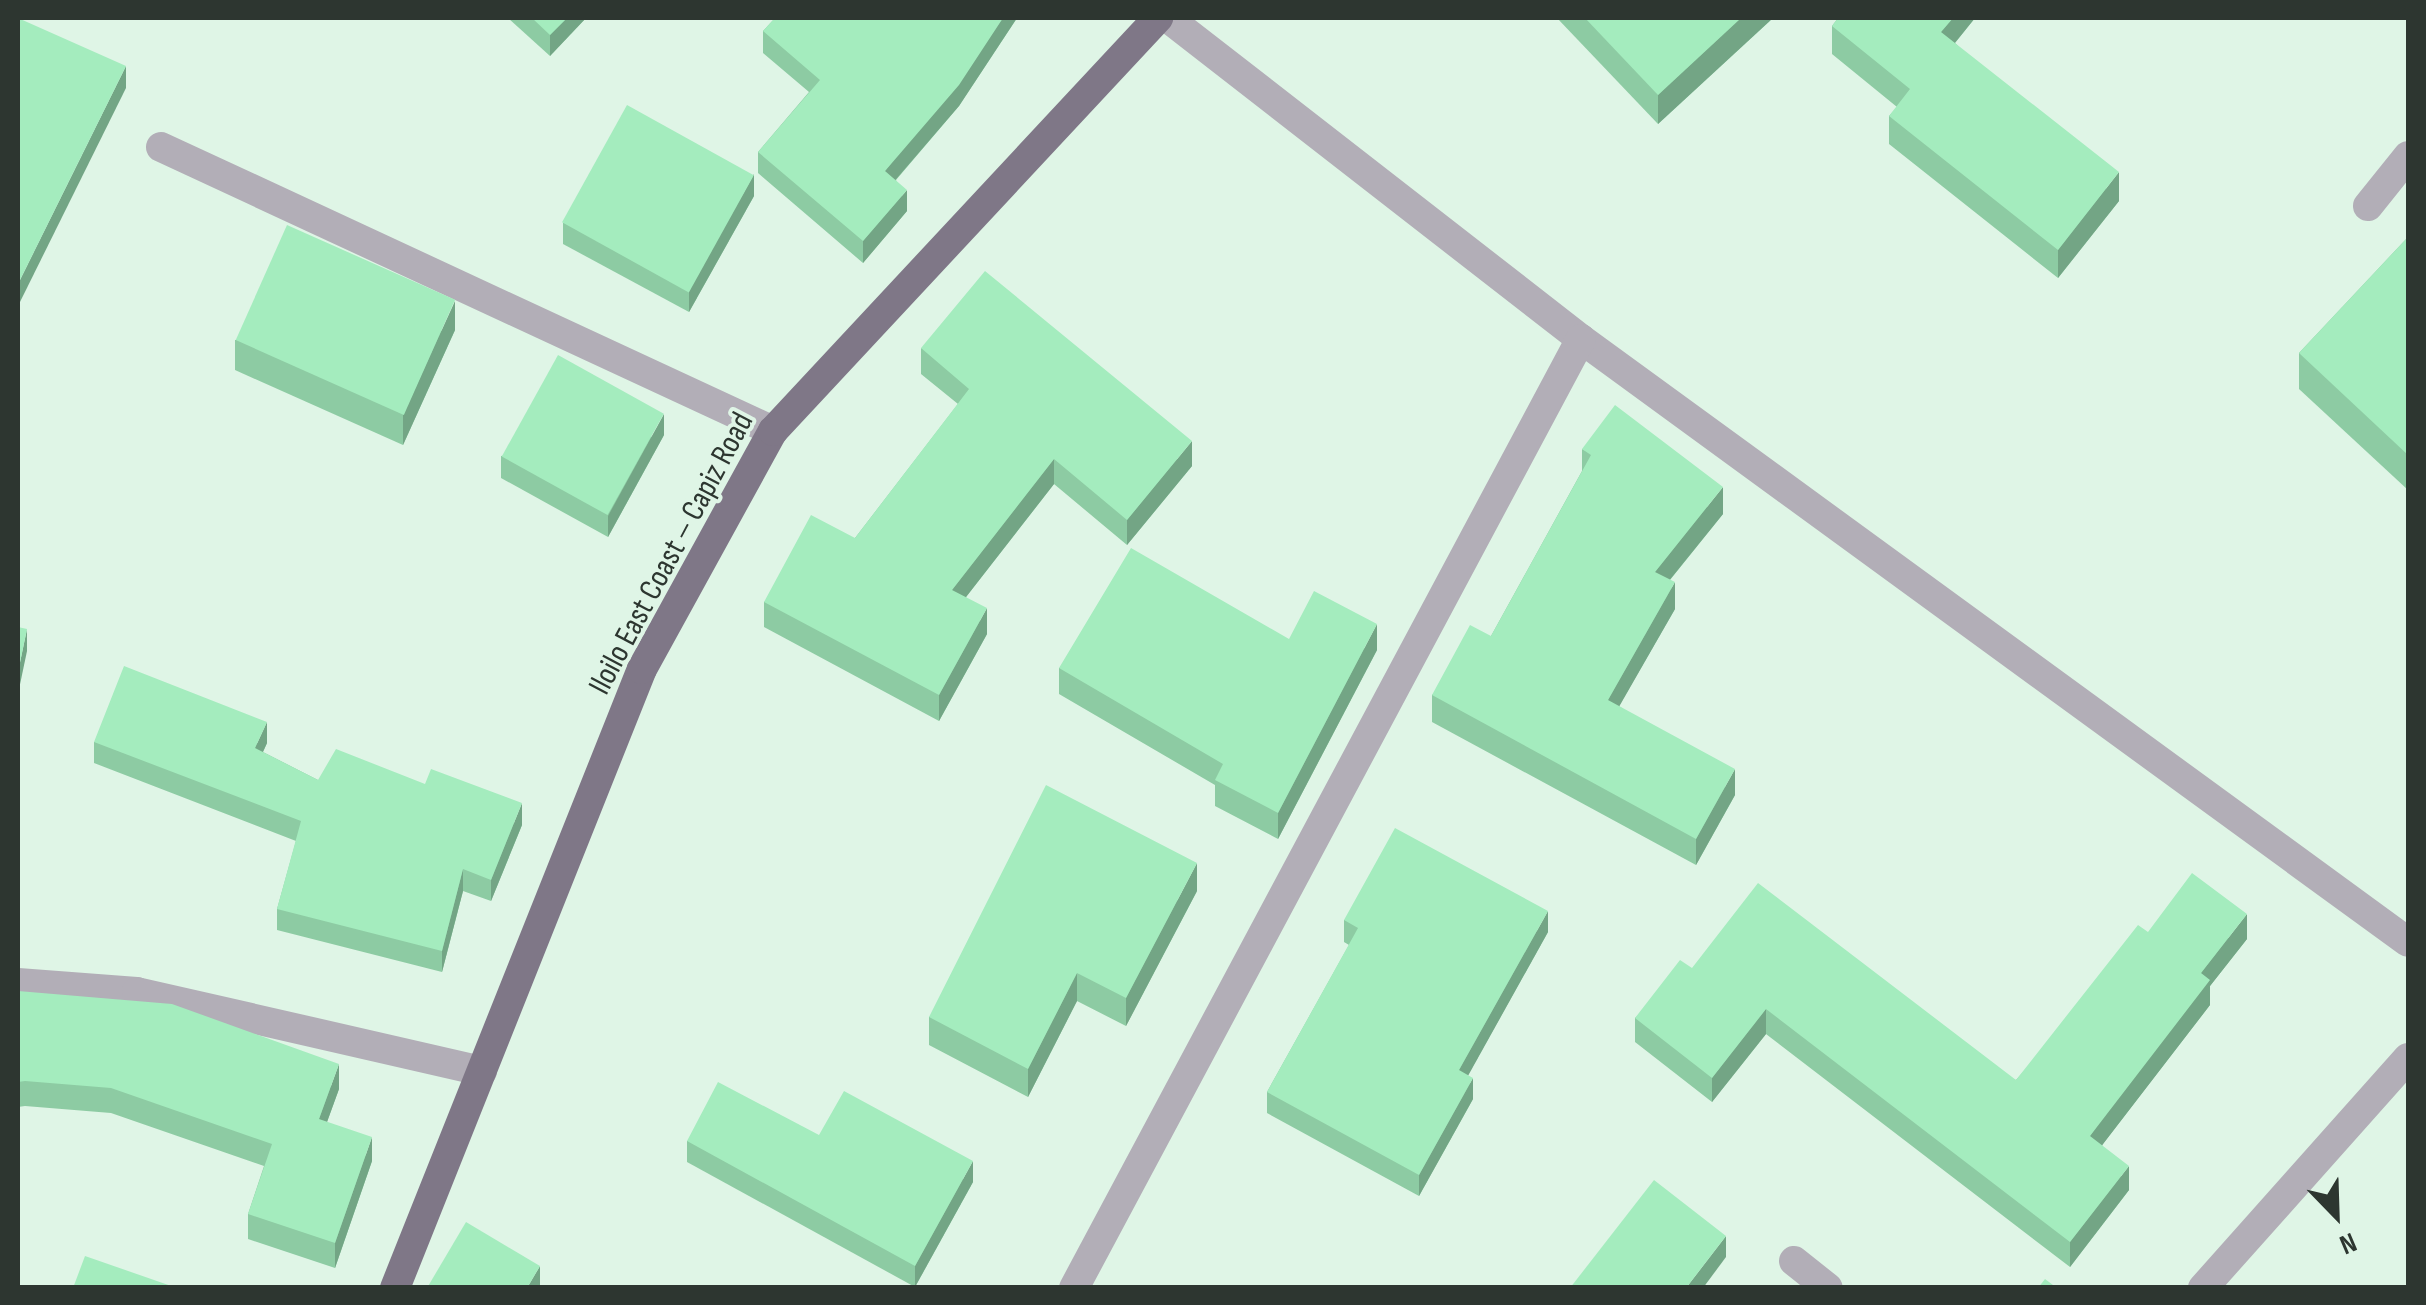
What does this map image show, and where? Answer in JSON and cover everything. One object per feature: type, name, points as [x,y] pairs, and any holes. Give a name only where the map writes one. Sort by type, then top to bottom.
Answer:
[{"type":"main road","name":"Iloilo East Coast – Capiz Road","points":[[395,1288],[642,669],[773,432],[1158,18]]},
{"type":"street","points":[[1168,18],[1581,339],[2408,942]]},
{"type":"street","points":[[161,148],[773,432]]},
{"type":"street","points":[[2368,206],[2408,156]]},
{"type":"street","points":[[1074,1288],[1581,339]]},
{"type":"street","points":[[18,983],[137,992],[482,1071]]},
{"type":"street","points":[[2204,1288],[2408,1058]]},
{"type":"street","points":[[1794,1260],[1828,1288]]},
{"type":"building","points":[[18,18],[126,66],[18,284]]},
{"type":"building","points":[[532,18],[567,18],[550,35]]},
{"type":"building","points":[[775,18],[1003,18],[959,85],[885,171],[907,190],[863,241],[758,152],[820,80],[763,31]]},
{"type":"building","points":[[1585,18],[1741,18],[1658,95]]},
{"type":"building","points":[[1838,18],[1953,18],[1941,32],[2119,172],[2058,250],[1889,116],[1910,89],[1832,26]]},
{"type":"building","points":[[627,105],[754,175],[689,292],[562,222]]},
{"type":"building","points":[[287,225],[455,300],[404,415],[236,340]]},
{"type":"building","points":[[2408,237],[2408,455],[2299,353]]},
{"type":"building","points":[[985,271],[1192,441],[1127,520],[1054,459],[952,590],[987,608],[939,695],[764,602],[811,515],[855,538],[969,389],[921,348]]},
{"type":"building","points":[[558,355],[664,414],[608,515],[502,456]]},
{"type":"building","points":[[1615,405],[1723,487],[1655,572],[1675,582],[1608,700],[1735,769],[1696,839],[1432,695],[1470,625],[1491,636],[1591,455],[1582,449]]},
{"type":"building","points":[[1131,548],[1289,639],[1314,591],[1377,624],[1278,813],[1215,780],[1223,764],[1059,668]]},
{"type":"building","points":[[18,627],[27,629],[18,672]]},
{"type":"building","points":[[124,666],[267,722],[255,748],[318,780],[336,749],[425,784],[431,769],[522,803],[491,880],[463,869],[442,951],[277,909],[301,821],[94,742]]},
{"type":"building","points":[[1046,785],[1197,863],[1126,998],[1077,973],[1028,1069],[929,1017]]},
{"type":"building","points":[[1395,828],[1548,911],[1459,1070],[1473,1078],[1419,1175],[1267,1092],[1358,928],[1344,920]]},
{"type":"building","points":[[2192,873],[2247,914],[2201,973],[2210,980],[2090,1136],[2129,1166],[2070,1242],[1766,1009],[1712,1078],[1635,1018],[1680,960],[1692,968],[1758,883],[2016,1080],[2138,925],[2148,932]]},
{"type":"building","points":[[18,991],[172,1004],[339,1064],[319,1119],[372,1137],[335,1243],[248,1214],[272,1144],[111,1088],[18,1082]]},
{"type":"building","points":[[718,1082],[819,1135],[844,1091],[973,1161],[915,1266],[687,1141]]},
{"type":"building","points":[[1654,1180],[1726,1236],[1686,1288],[1570,1288]]},
{"type":"building","points":[[466,1222],[540,1266],[527,1288],[427,1288]]},
{"type":"building","points":[[85,1256],[177,1288],[73,1288]]},
{"type":"building","points":[[2045,1279],[2057,1288],[2038,1288]]}]
